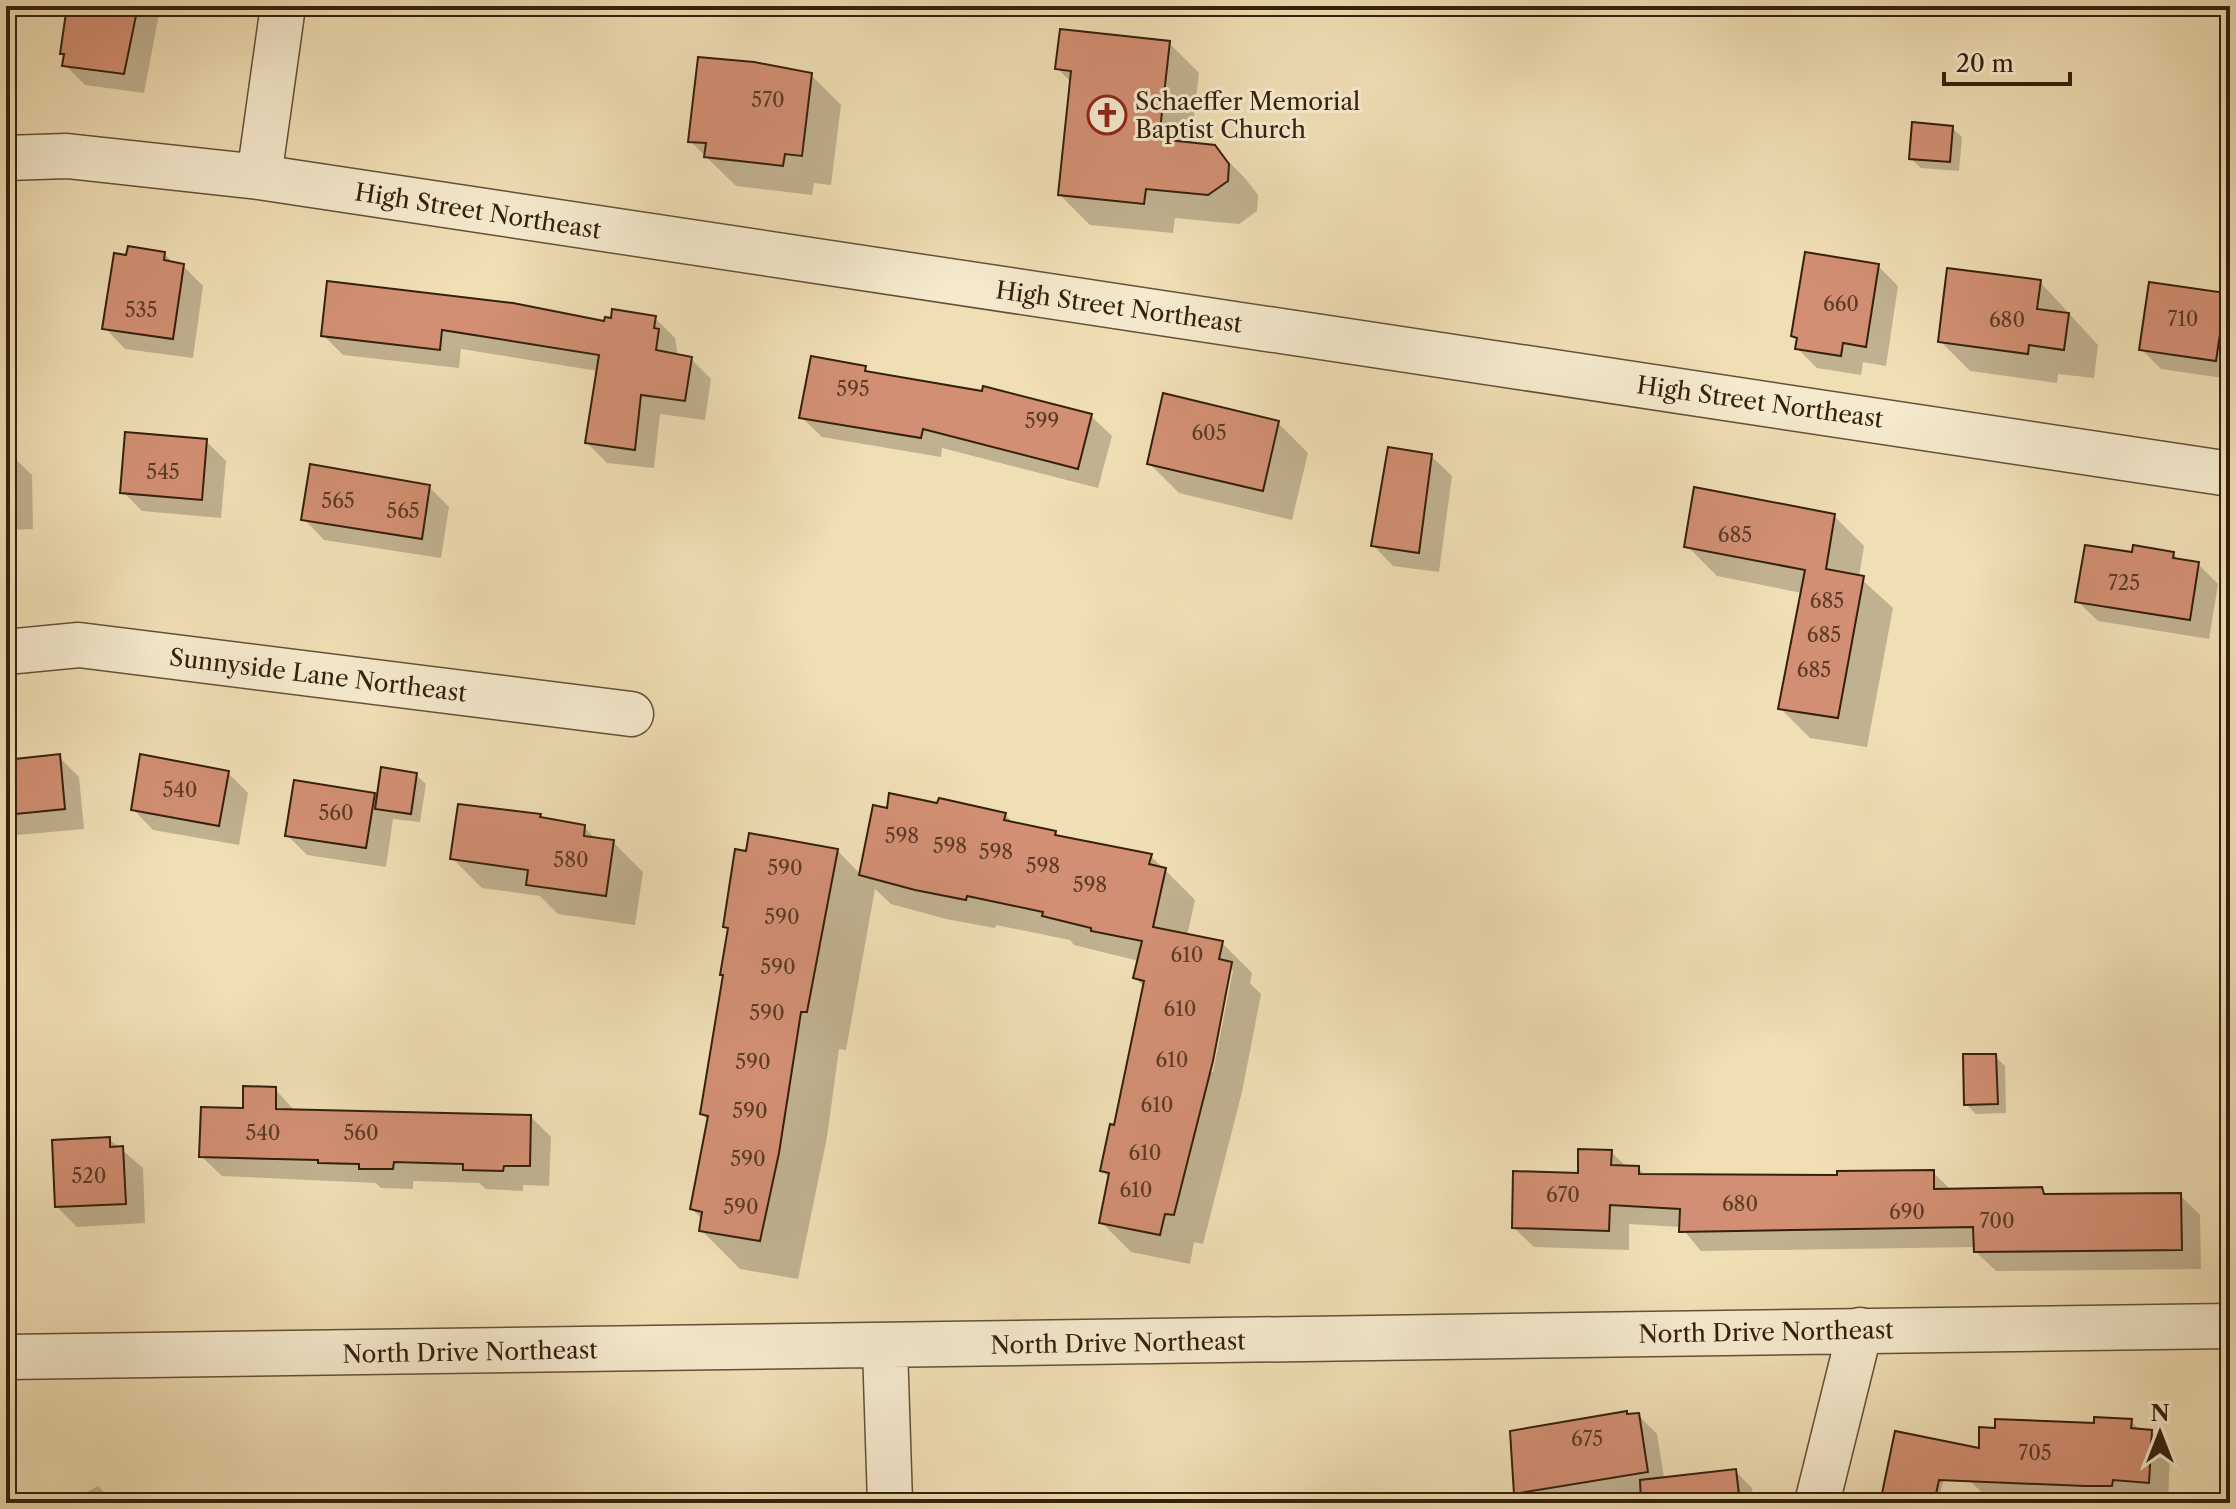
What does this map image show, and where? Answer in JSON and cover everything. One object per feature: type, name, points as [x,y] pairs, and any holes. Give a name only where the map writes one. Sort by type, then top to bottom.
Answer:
[{"type":"street","points":[[259,177],[283,6]]},
{"type":"street","name":"High Street Northeast","points":[[6,158],[67,156],[259,177],[2230,474]]},
{"type":"street","name":"Sunnyside Lane Northeast","points":[[6,652],[79,645],[631,714]]},
{"type":"street","name":"North Drive Northeast","points":[[6,1357],[2230,1326]]},
{"type":"street","points":[[1817,1503],[1860,1330]]},
{"type":"street","points":[[885,1347],[890,1503]]},
{"type":"building","points":[[67,6],[138,6],[124,74],[62,66],[64,54],[60,54]]},
{"type":"building","name":"Schaeffer Memorial Baptist Church","points":[[1060,29],[1170,41],[1159,139],[1215,145],[1229,164],[1228,181],[1208,195],[1146,189],[1144,204],[1058,195],[1071,71],[1055,69]]},
{"type":"building","points":[[698,57],[754,62],[812,73],[802,156],[785,154],[783,166],[704,157],[706,143],[688,142]]},
{"type":"building","points":[[1912,122],[1953,126],[1950,162],[1909,159]]},
{"type":"building","points":[[128,246],[165,252],[164,260],[184,264],[173,339],[102,329],[114,253],[126,255]]},
{"type":"building","points":[[1805,252],[1879,264],[1866,347],[1843,343],[1841,356],[1795,349],[1797,338],[1791,336]]},
{"type":"building","points":[[1947,268],[2041,280],[2037,309],[2069,313],[2064,350],[2029,345],[2028,354],[1938,342]]},
{"type":"building","points":[[327,281],[513,303],[604,321],[605,317],[611,318],[612,309],[656,316],[654,328],[659,329],[656,350],[692,357],[685,401],[641,395],[635,450],[585,443],[599,355],[442,330],[440,350],[321,336]]},
{"type":"building","points":[[2149,282],[2226,293],[2216,361],[2139,350]]},
{"type":"building","points":[[811,356],[866,366],[865,371],[982,391],[983,386],[1092,414],[1078,469],[923,429],[921,438],[799,418]]},
{"type":"building","points":[[1163,393],[1279,421],[1263,491],[1147,464]]},
{"type":"building","points":[[125,432],[207,439],[202,500],[120,493]]},
{"type":"building","points":[[1388,447],[1432,454],[1419,553],[1371,546]]},
{"type":"building","points":[[310,464],[430,485],[422,539],[301,520]]},
{"type":"building","points":[[1694,487],[1835,514],[1826,569],[1864,576],[1838,718],[1778,709],[1805,570],[1684,547]]},
{"type":"building","points":[[2085,545],[2132,552],[2133,545],[2174,552],[2173,558],[2199,562],[2190,620],[2075,602]]},
{"type":"building","points":[[60,754],[65,809],[6,815],[6,760]]},
{"type":"building","points":[[140,754],[229,771],[219,826],[131,810]]},
{"type":"building","points":[[381,767],[417,773],[411,814],[375,809]]},
{"type":"building","points":[[294,780],[375,793],[366,848],[285,836]]},
{"type":"building","points":[[889,793],[937,803],[939,798],[1006,813],[1004,820],[1056,831],[1055,835],[1152,854],[1149,864],[1166,868],[1153,927],[1223,941],[1219,959],[1232,962],[1213,1061],[1174,1215],[1165,1214],[1160,1235],[1099,1223],[1109,1173],[1100,1171],[1110,1124],[1114,1125],[1144,981],[1133,978],[1142,941],[1091,931],[1091,928],[1042,916],[1043,912],[967,896],[966,900],[915,890],[859,875],[873,805],[887,808]]},
{"type":"building","points":[[458,804],[541,814],[540,817],[585,825],[584,836],[614,840],[606,896],[526,885],[528,870],[450,859]]},
{"type":"building","points":[[749,833],[838,849],[807,1012],[801,1012],[779,1153],[760,1241],[699,1231],[702,1212],[690,1209],[708,1116],[700,1114],[723,975],[720,975],[728,928],[723,927],[735,849],[746,851]]},
{"type":"building","points":[[1963,1054],[1996,1054],[1998,1104],[1964,1105]]},
{"type":"building","points":[[243,1086],[276,1087],[276,1109],[531,1115],[530,1166],[504,1166],[503,1171],[463,1170],[463,1164],[394,1162],[393,1169],[359,1169],[359,1164],[318,1163],[318,1160],[199,1157],[201,1107],[243,1108]]},
{"type":"building","points":[[110,1137],[110,1147],[123,1146],[126,1204],[55,1207],[52,1140]]},
{"type":"building","points":[[1578,1149],[1612,1150],[1611,1165],[1639,1166],[1639,1174],[1837,1175],[1837,1171],[1934,1170],[1934,1189],[2042,1187],[2044,1194],[2181,1193],[2182,1250],[1974,1252],[1973,1227],[1679,1232],[1680,1209],[1610,1205],[1609,1231],[1512,1228],[1513,1171],[1578,1173]]},
{"type":"building","points":[[1627,1411],[1627,1414],[1639,1413],[1648,1472],[1514,1494],[1510,1431]]},
{"type":"building","points":[[2094,1417],[2132,1419],[2131,1428],[2152,1430],[2149,1483],[2113,1480],[2112,1486],[2085,1486],[1939,1480],[1934,1503],[1880,1503],[1895,1431],[1979,1448],[1979,1427],[1995,1428],[1995,1419],[2094,1423]]},
{"type":"building","points":[[1736,1469],[1740,1503],[1641,1503],[1640,1480]]},
{"type":"place","name":"Schaeffer Memorial Baptist Church","points":[[1107,115]]}]
